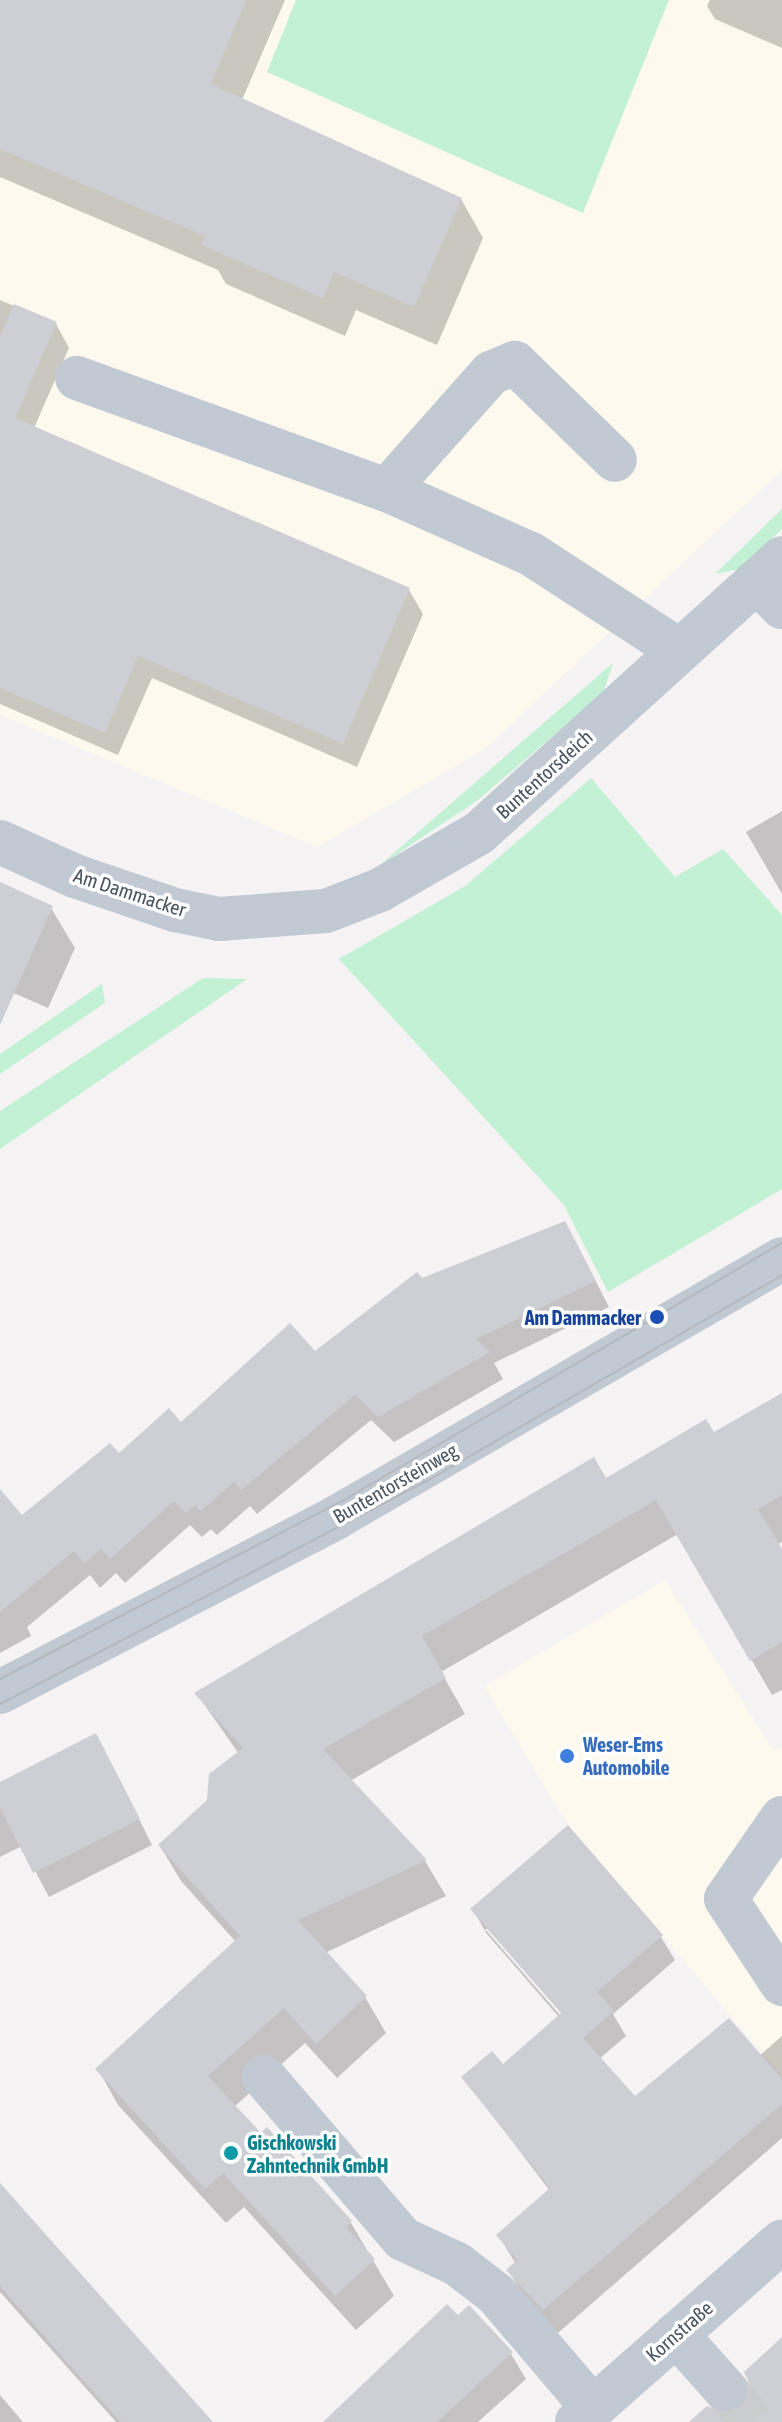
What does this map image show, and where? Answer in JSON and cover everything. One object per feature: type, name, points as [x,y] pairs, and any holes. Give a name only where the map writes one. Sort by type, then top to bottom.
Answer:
[{"type":"street","points":[[387,490],[491,373],[515,363],[615,460]]},
{"type":"street","points":[[77,378],[387,490],[531,554],[679,650]]},
{"type":"street","name":"Buntentorsdeich","points":[[265,919],[326,911],[380,890],[479,833],[679,650],[773,582]]},
{"type":"street","name":"Am Dammacker","points":[[0,842],[75,876],[175,910],[219,919],[265,919]]},
{"type":"street","name":"Buntentorsteinweg","points":[[0,1692],[337,1517],[782,1259]]},
{"type":"street","points":[[782,1818],[726,1899],[782,1984]]},
{"type":"street","points":[[740,1921],[782,1865]]},
{"type":"street","points":[[264,2077],[403,2239],[457,2264],[496,2294],[585,2415]]},
{"type":"street","name":"Kornstraße","points":[[585,2415],[782,2241]]},
{"type":"street","points":[[676,2334],[725,2389]]},
{"type":"shaded area","points":[[0,0],[782,0],[782,470],[485,749],[317,847],[0,715]]},
{"type":"shaded area","points":[[665,1580],[774,1751],[782,1747],[782,2076],[568,1825],[484,1686]]},
{"type":"green space","points":[[296,0],[669,0],[583,213],[267,72]]},
{"type":"green space","points":[[782,509],[782,529],[740,569],[715,574]]},
{"type":"green space","points":[[613,663],[603,693],[478,800],[379,866]]},
{"type":"green space","points":[[591,778],[675,877],[723,849],[782,915],[782,1189],[608,1292],[564,1205],[339,959],[465,886]]},
{"type":"green space","points":[[203,978],[247,979],[0,1149],[0,1111]]},
{"type":"green space","points":[[102,984],[105,1003],[0,1074],[0,1054]]},
{"type":"building","points":[[0,0],[246,0],[211,84],[462,198],[414,307],[334,272],[323,298],[201,245],[205,236],[0,149]]},
{"type":"building","points":[[14,304],[57,322],[15,418],[410,588],[343,744],[138,656],[105,733],[0,688],[0,337]]},
{"type":"building","points":[[0,882],[53,906],[0,1025]]},
{"type":"building","points":[[565,1221],[596,1281],[476,1339],[490,1352],[378,1417],[355,1395],[241,1490],[234,1482],[201,1511],[195,1505],[186,1513],[174,1501],[110,1559],[101,1549],[84,1563],[74,1551],[0,1612],[0,1489],[22,1515],[110,1443],[119,1453],[169,1408],[181,1422],[290,1323],[315,1351],[417,1272],[422,1278]]},
{"type":"building","points":[[782,1393],[782,1495],[758,1509],[782,1549],[782,1642],[750,1661],[656,1500],[422,1636],[446,1678],[323,1749],[427,1860],[298,1920],[367,1996],[316,2044],[284,2008],[208,2076],[261,2133],[267,2127],[352,2221],[346,2227],[375,2259],[335,2296],[223,2173],[205,2189],[95,2069],[240,1936],[158,1845],[207,1800],[209,1774],[243,1748],[194,1693],[594,1457],[606,1478],[706,1419],[714,1432]]},
{"type":"building","points":[[96,1733],[140,1819],[33,1873],[0,1807],[0,1782]]},
{"type":"building","points":[[568,1825],[663,1935],[597,1992],[614,2011],[583,2038],[635,2096],[729,2018],[782,2079],[782,2104],[543,2310],[506,2270],[517,2260],[496,2235],[550,2188],[461,2077],[492,2051],[503,2064],[561,2013],[470,1909]]},
{"type":"building","points":[[0,2183],[213,2422],[121,2422],[89,2387],[0,2286]]},
{"type":"building","points":[[447,2304],[458,2315],[469,2305],[513,2352],[437,2422],[323,2422]]},
{"type":"building","points":[[782,2337],[782,2422],[689,2422],[707,2406],[729,2414],[742,2407],[750,2385],[744,2372]]},
{"type":"tunnel","points":[[725,2389],[753,2422]]},
{"type":"tram line","points":[[0,1679],[349,1497],[782,1243]]},
{"type":"tram line","points":[[0,1704],[434,1477],[782,1275]]},
{"type":"place","name":"Am Dammacker","points":[[657,1317]]},
{"type":"place","name":"Weser-Ems Automobile","points":[[567,1756]]},
{"type":"place","name":"Gischkowski Zahntechnik GmbH","points":[[231,2153]]}]
